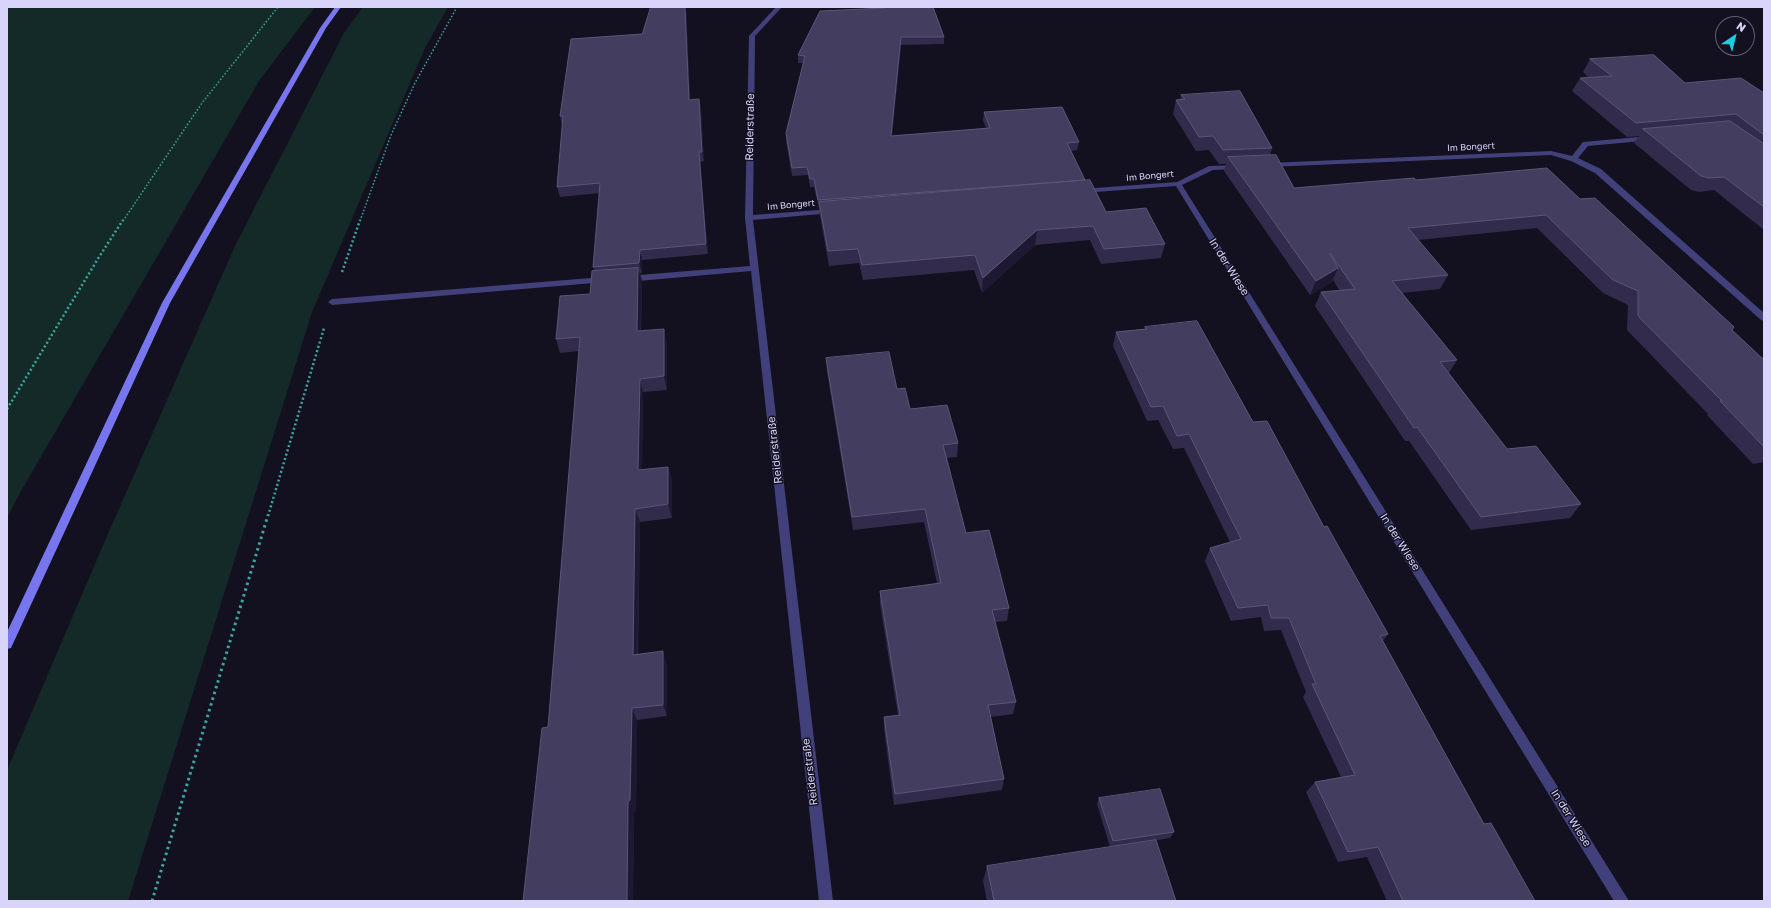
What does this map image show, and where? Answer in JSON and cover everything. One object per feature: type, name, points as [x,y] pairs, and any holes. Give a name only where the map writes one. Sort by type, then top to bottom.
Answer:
[{"type":"main road","points":[[7,644],[166,303],[323,28],[338,7]]},
{"type":"street","name":"Reiderstraße","points":[[779,7],[752,36],[749,218],[826,901]]},
{"type":"street","points":[[1574,159],[1586,144],[1662,137]]},
{"type":"street","name":"Im Bongert","points":[[1260,166],[1551,153],[1574,159],[1598,171],[1764,318]]},
{"type":"street","name":"Im Bongert","points":[[1074,192],[1178,184],[1212,168],[1244,166]]},
{"type":"street","name":"In der Wiese","points":[[1178,184],[1622,901]]},
{"type":"street","name":"Im Bongert","points":[[749,218],[844,210]]},
{"type":"street","points":[[332,302],[755,268]]},
{"type":"path","points":[[7,409],[99,257],[202,103],[278,7]]},
{"type":"path","points":[[152,901],[332,302],[391,135],[415,83],[457,7]]},
{"type":"green space","points":[[7,7],[315,7],[259,81],[21,491],[7,518]]},
{"type":"green space","points":[[363,7],[448,7],[425,48],[312,312],[128,901],[7,901],[7,770],[107,536],[235,246],[344,33]]},
{"type":"building","points":[[651,7],[685,7],[689,100],[699,99],[702,152],[699,152],[706,244],[640,250],[639,263],[593,267],[600,183],[557,187],[563,116],[560,116],[571,39],[642,34]]},
{"type":"building","points":[[885,7],[933,7],[944,37],[901,37],[891,136],[990,128],[984,112],[1062,107],[1079,142],[1067,143],[1085,180],[818,200],[814,179],[810,179],[807,167],[792,168],[786,133],[805,56],[798,55],[820,11]]},
{"type":"building","points":[[1654,55],[1685,83],[1741,78],[1764,93],[1764,135],[1736,114],[1636,123],[1580,78],[1612,76],[1590,59]]},
{"type":"building","points":[[1240,91],[1272,148],[1223,150],[1213,136],[1199,137],[1176,100],[1185,99],[1181,95]]},
{"type":"building","points":[[1730,121],[1764,144],[1764,207],[1724,177],[1709,178],[1701,176],[1643,129]]},
{"type":"building","points":[[1276,155],[1294,188],[1414,178],[1416,180],[1547,168],[1580,199],[1595,198],[1734,327],[1732,330],[1764,360],[1764,447],[1720,401],[1722,401],[1638,316],[1638,291],[1613,280],[1546,215],[1408,228],[1448,275],[1392,281],[1457,360],[1440,362],[1507,449],[1536,446],[1581,504],[1481,517],[1417,427],[1414,428],[1321,292],[1355,289],[1330,253],[1338,268],[1316,281],[1228,157]]},
{"type":"building","points":[[1090,180],[1106,212],[1146,208],[1165,244],[1104,249],[1093,226],[1037,230],[983,278],[975,255],[862,265],[858,249],[828,251],[819,202]]},
{"type":"building","points":[[638,268],[637,331],[664,329],[664,376],[640,379],[638,470],[668,467],[668,504],[635,509],[633,655],[663,651],[663,705],[632,708],[630,800],[628,802],[627,901],[523,901],[542,728],[548,727],[580,337],[556,339],[560,296],[590,294],[592,271]]},
{"type":"building","points":[[1197,321],[1253,422],[1267,421],[1324,527],[1327,526],[1388,634],[1380,636],[1484,824],[1491,823],[1535,901],[1403,901],[1378,847],[1348,852],[1315,782],[1355,775],[1312,684],[1316,684],[1289,618],[1271,618],[1268,605],[1238,608],[1210,548],[1241,539],[1189,434],[1177,436],[1163,406],[1151,407],[1116,332]]},
{"type":"building","points":[[889,352],[897,389],[905,388],[910,409],[947,405],[958,443],[943,445],[966,533],[989,530],[1009,608],[992,610],[1016,702],[988,705],[1004,779],[895,794],[884,717],[900,715],[880,591],[941,583],[925,509],[852,517],[826,358]]},
{"type":"building","points":[[1160,789],[1174,832],[1113,841],[1099,798]]},
{"type":"building","points":[[1156,840],[1176,901],[994,901],[987,866]]}]
